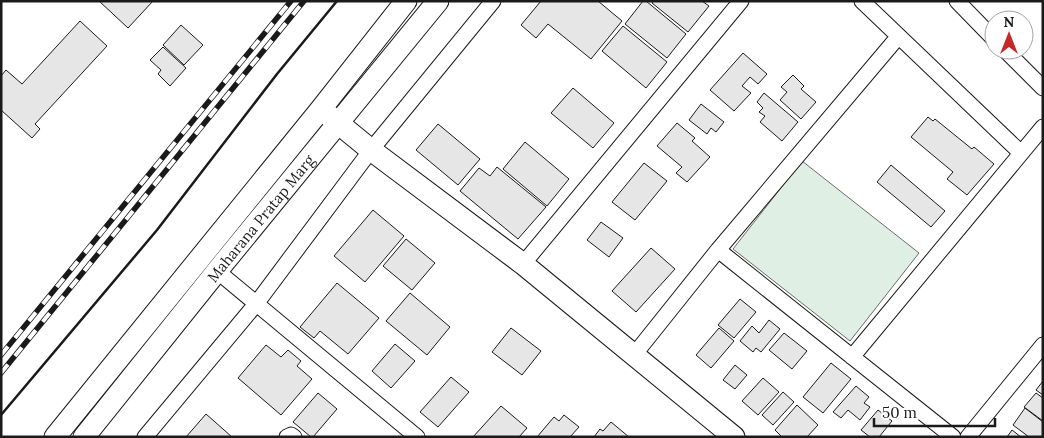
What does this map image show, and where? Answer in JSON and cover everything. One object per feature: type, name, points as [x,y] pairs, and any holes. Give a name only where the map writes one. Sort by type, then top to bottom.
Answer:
[{"type":"main road","name":"Maharana Pratap Marg","points":[[55,437],[321,110],[406,1]]},
{"type":"main road","name":"Maharana Pratap Marg","points":[[84,437],[438,1]]},
{"type":"main road","points":[[321,110],[523,264],[634,355],[721,433]]},
{"type":"street","points":[[145,437],[256,304],[371,150],[493,1]]},
{"type":"street","points":[[523,264],[741,1]]},
{"type":"street","points":[[862,1],[1021,153]]},
{"type":"street","points":[[957,1],[984,28]]},
{"type":"street","points":[[634,355],[718,250],[898,37]]},
{"type":"street","points":[[1015,60],[1043,88]]},
{"type":"street","points":[[852,357],[1043,128]]},
{"type":"street","points":[[718,250],[953,437]]},
{"type":"street","points":[[217,271],[417,437]]},
{"type":"street","points":[[968,437],[1043,345]]},
{"type":"street","points":[[287,437],[291,435],[294,437]]},
{"type":"green space","points":[[802,161],[919,253],[850,341],[733,249]]},
{"type":"building","points":[[99,1],[153,1],[128,28]]},
{"type":"building","points":[[541,1],[598,1],[622,21],[591,59],[548,24],[536,38],[521,25]]},
{"type":"building","points":[[643,1],[646,1],[686,34],[667,58],[625,24]]},
{"type":"building","points":[[653,1],[702,1],[709,6],[688,32],[652,3]]},
{"type":"building","points":[[80,21],[107,46],[35,124],[40,129],[32,138],[1,110],[1,76],[6,70],[22,84]]},
{"type":"building","points":[[181,25],[203,45],[184,65],[163,45]]},
{"type":"building","points":[[623,26],[667,62],[646,88],[602,51]]},
{"type":"building","points":[[163,47],[186,68],[170,86],[158,74],[161,70],[150,60]]},
{"type":"building","points":[[743,53],[767,74],[758,84],[750,77],[742,86],[751,93],[734,111],[710,90]]},
{"type":"building","points":[[793,75],[804,86],[801,89],[816,102],[801,119],[780,100],[787,92],[781,87]]},
{"type":"building","points":[[573,88],[614,123],[593,148],[551,113]]},
{"type":"building","points":[[764,93],[798,122],[782,141],[760,122],[765,116],[759,112],[763,108],[757,102]]},
{"type":"building","points":[[701,104],[724,122],[716,132],[711,128],[707,134],[689,120]]},
{"type":"building","points":[[928,117],[933,121],[935,119],[994,164],[967,195],[947,179],[953,172],[911,137]]},
{"type":"building","points":[[677,123],[695,138],[692,141],[710,157],[687,182],[676,173],[682,167],[657,146]]},
{"type":"building","points":[[438,124],[480,159],[458,185],[416,150]]},
{"type":"building","points":[[525,142],[569,179],[547,206],[503,169]]},
{"type":"building","points":[[644,163],[667,181],[635,220],[612,202]]},
{"type":"building","points":[[891,165],[945,211],[931,227],[877,182]]},
{"type":"building","points":[[497,167],[546,207],[518,239],[460,191],[479,168],[490,176]]},
{"type":"building","points":[[373,210],[404,236],[365,282],[334,256]]},
{"type":"building","points":[[601,222],[623,238],[609,257],[587,240]]},
{"type":"building","points":[[406,239],[435,263],[412,290],[383,266]]},
{"type":"building","points":[[651,248],[675,269],[636,312],[612,291]]},
{"type":"building","points":[[337,283],[379,318],[348,354],[320,331],[314,338],[300,327]]},
{"type":"building","points":[[410,293],[450,327],[427,355],[386,321]]},
{"type":"building","points":[[740,299],[756,312],[734,338],[718,325]]},
{"type":"building","points":[[769,320],[780,329],[761,352],[756,348],[753,352],[740,341],[752,326],[759,333]]},
{"type":"building","points":[[511,328],[541,351],[522,375],[492,352]]},
{"type":"building","points":[[719,328],[734,341],[711,368],[696,355]]},
{"type":"building","points":[[784,333],[807,351],[792,369],[769,350]]},
{"type":"building","points":[[395,344],[415,361],[391,388],[372,371]]},
{"type":"building","points":[[266,345],[281,357],[288,350],[301,361],[297,366],[312,379],[281,415],[238,378]]},
{"type":"building","points":[[831,363],[851,379],[823,413],[803,397]]},
{"type":"building","points":[[735,365],[747,375],[735,389],[723,380]]},
{"type":"building","points":[[451,377],[469,392],[438,427],[420,412]]},
{"type":"building","points":[[763,378],[779,392],[758,415],[742,401]]},
{"type":"building","points":[[1043,381],[1043,395],[1036,390]]},
{"type":"building","points":[[856,386],[869,397],[864,403],[870,407],[860,420],[848,410],[841,418],[833,412]]},
{"type":"building","points":[[783,392],[794,402],[773,425],[762,415]]},
{"type":"building","points":[[318,393],[337,409],[311,437],[293,422]]},
{"type":"building","points":[[1036,393],[1043,398],[1043,421],[1024,407]]},
{"type":"building","points":[[797,405],[818,425],[807,437],[782,437],[775,430]]},
{"type":"building","points":[[501,406],[527,428],[519,437],[473,437]]},
{"type":"building","points":[[1025,408],[1043,422],[1043,437],[1029,437],[1013,425]]},
{"type":"building","points":[[878,410],[892,421],[879,437],[870,437],[861,430]]},
{"type":"building","points":[[206,414],[232,437],[186,437]]},
{"type":"building","points":[[564,415],[579,427],[570,437],[537,437],[554,417],[559,421]]},
{"type":"building","points":[[611,422],[629,437],[594,437],[600,429],[603,431]]},
{"type":"building","points":[[1012,430],[1021,437],[1007,437]]},
{"type":"railway","points":[[1,355],[291,1]]},
{"type":"railway","points":[[1,373],[304,1]]},
{"type":"wall","points":[[1,415],[157,230],[277,74],[337,1]]}]
